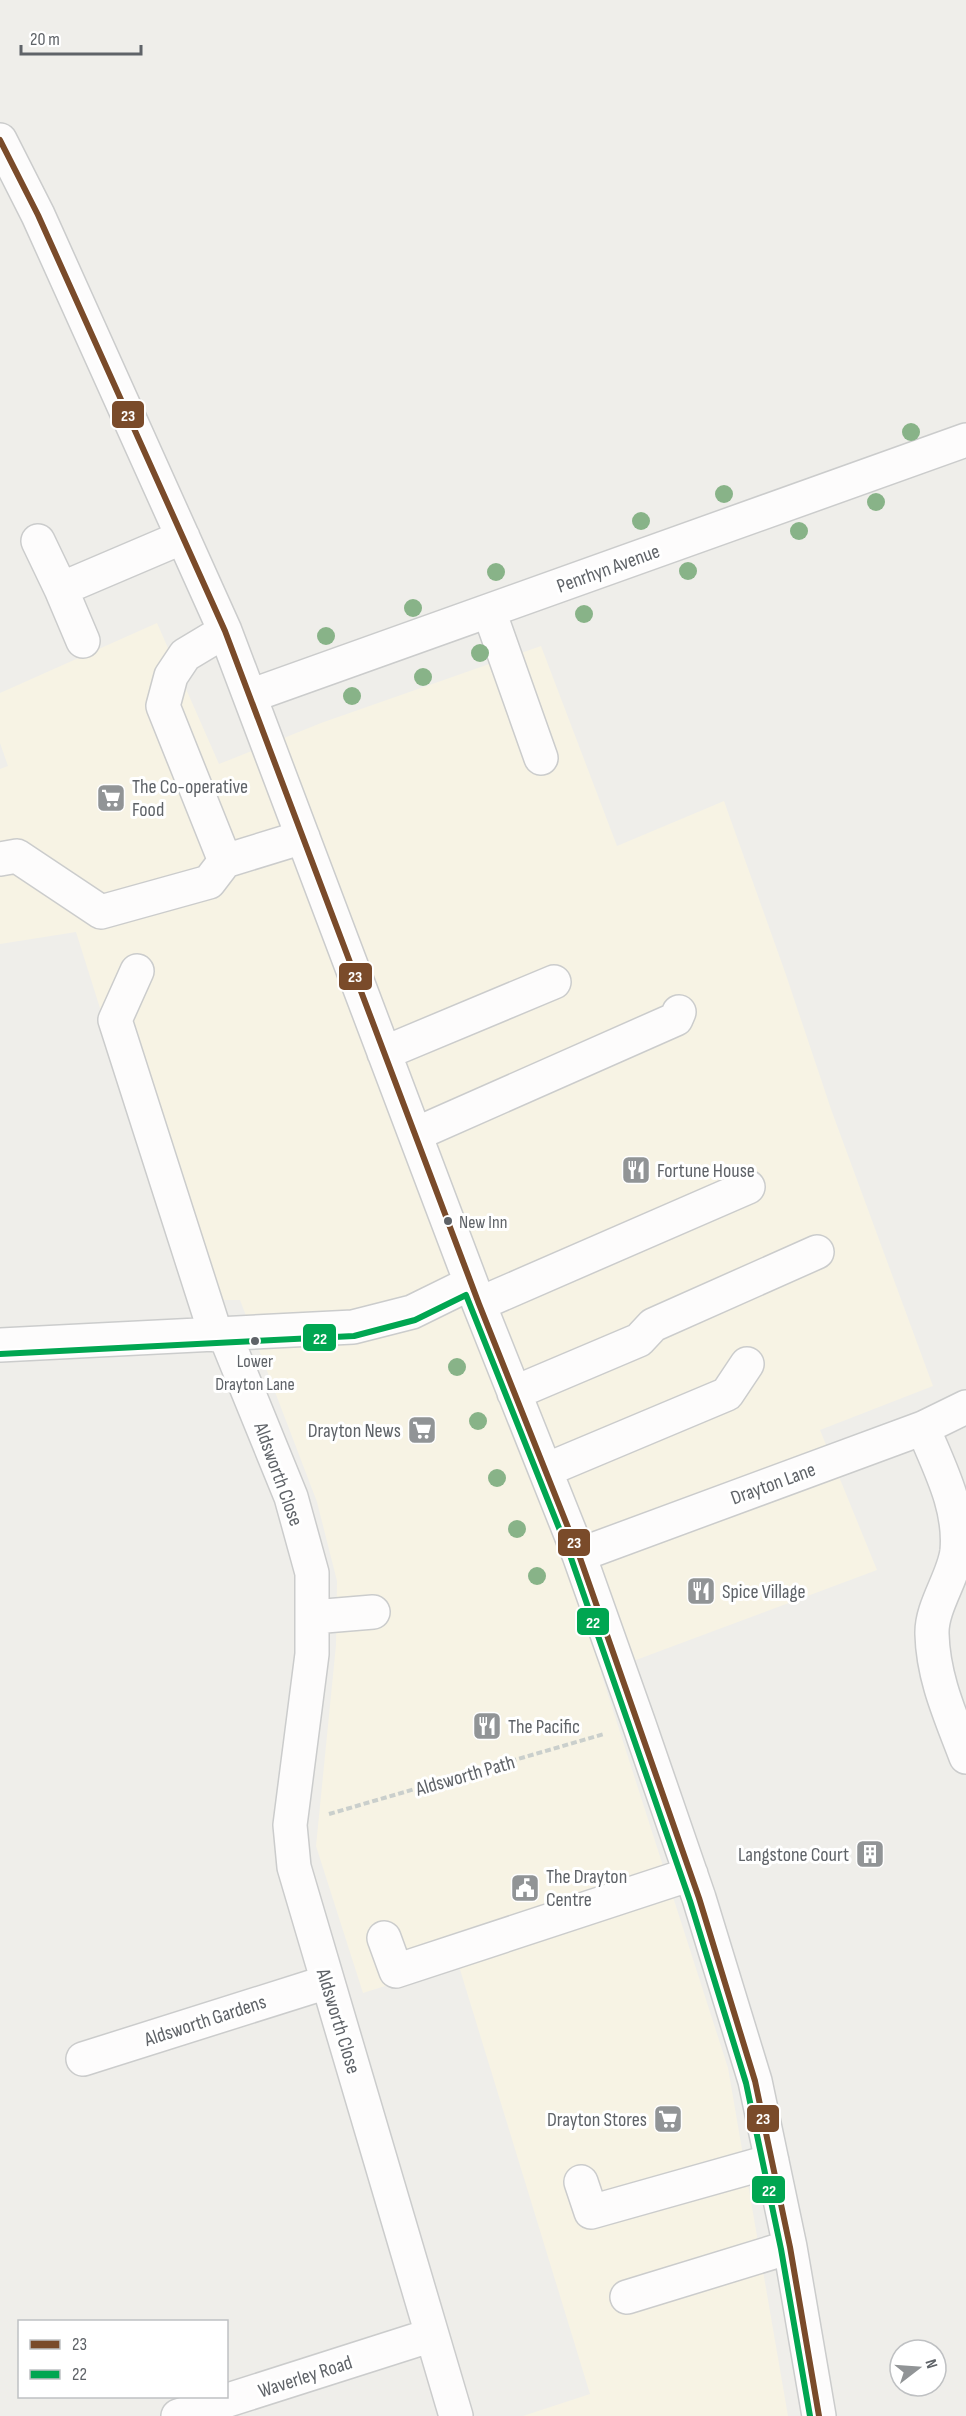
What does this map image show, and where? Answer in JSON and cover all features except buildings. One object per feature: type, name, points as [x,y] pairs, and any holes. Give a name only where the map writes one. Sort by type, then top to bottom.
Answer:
[{"type":"street","points":[[0,140],[38,215],[225,631],[475,1293],[579,1555],[691,1874],[755,2081],[790,2247],[819,2416]]},
{"type":"street","name":"Penrhyn Avenue","points":[[250,696],[966,440]]},
{"type":"street","points":[[61,589],[183,537]]},
{"type":"street","points":[[38,541],[83,641]]},
{"type":"street","points":[[489,611],[540,758]]},
{"type":"street","points":[[225,631],[185,655],[171,676],[163,706],[225,861]]},
{"type":"street","points":[[0,859],[17,856],[101,912],[209,882],[225,861],[303,837]]},
{"type":"street","name":"Aldsworth Close","points":[[137,971],[115,1020],[221,1335],[291,1497],[312,1573],[312,1654],[290,1826],[294,1868],[456,2416]]},
{"type":"street","points":[[384,1053],[554,982]]},
{"type":"street","points":[[416,1134],[676,1019],[679,1012]]},
{"type":"street","points":[[0,1345],[353,1328],[475,1293],[748,1187]]},
{"type":"street","points":[[514,1393],[639,1340],[653,1325],[817,1252]]},
{"type":"street","points":[[546,1470],[727,1394],[747,1364]]},
{"type":"street","name":"Drayton Lane","points":[[579,1555],[923,1428],[966,1407]]},
{"type":"street","points":[[923,1428],[952,1500],[957,1551],[932,1631],[937,1677],[966,1757]]},
{"type":"street","points":[[313,1617],[373,1612]]},
{"type":"street","points":[[384,1938],[396,1971],[691,1874]]},
{"type":"street","name":"Aldsworth Gardens","points":[[83,2059],[327,1982]]},
{"type":"street","points":[[581,2182],[591,2212],[772,2161]]},
{"type":"street","points":[[627,2297],[790,2247]]},
{"type":"street","name":"Waverley Road","points":[[178,2416],[432,2335]]},
{"type":"path","name":"Aldsworth Path","points":[[290,1826],[639,1724]]},
{"type":"shaded area","points":[[157,623],[219,764],[321,723],[541,646],[617,846],[724,801],[832,1112],[933,1386],[820,1430],[877,1570],[601,1673],[728,2068],[788,2416],[523,2416],[590,2394],[458,1963],[363,1993],[316,1846],[336,1645],[337,1581],[317,1502],[240,1300],[192,1300],[76,932],[0,944],[0,769],[8,766],[0,743],[0,693]]},
{"type":"transit line","name":"23","points":[[0,140],[38,215],[225,631],[479,1304],[579,1555],[699,1898],[755,2081],[790,2247],[819,2416]]},
{"type":"transit line","name":"22","points":[[0,1354],[354,1336],[415,1320],[466,1295],[571,1558],[690,1901],[746,2083],[781,2249],[810,2416]]},
{"type":"place","name":"The Co-operative Food","points":[[111,798]]},
{"type":"place","name":"Fortune House","points":[[636,1170]]},
{"type":"place","name":"New Inn","points":[[448,1221]]},
{"type":"place","name":"Lower Drayton Lane","points":[[255,1341]]},
{"type":"place","name":"Drayton News","points":[[422,1430]]},
{"type":"place","name":"Spice Village","points":[[701,1591]]},
{"type":"place","name":"The Pacific","points":[[487,1726]]},
{"type":"place","name":"Langstone Court","points":[[870,1854]]},
{"type":"place","name":"The Drayton Centre","points":[[525,1888]]},
{"type":"place","name":"Drayton Stores","points":[[668,2119]]}]
